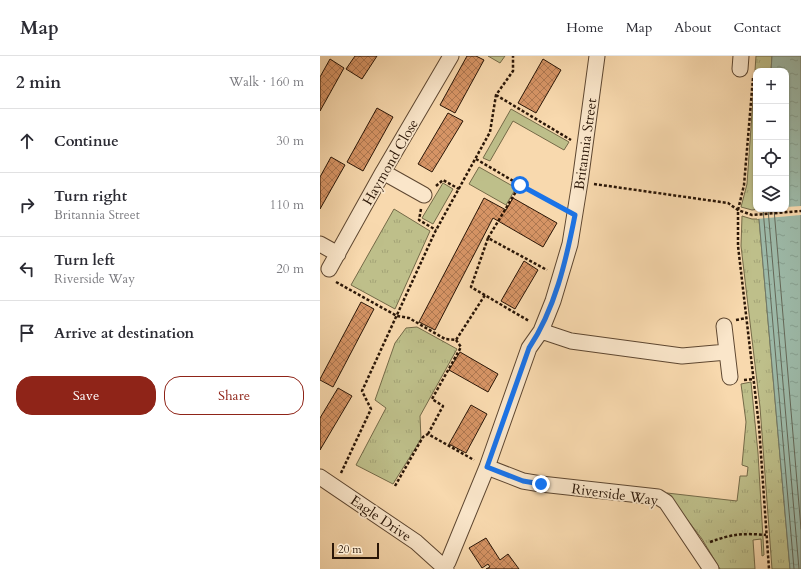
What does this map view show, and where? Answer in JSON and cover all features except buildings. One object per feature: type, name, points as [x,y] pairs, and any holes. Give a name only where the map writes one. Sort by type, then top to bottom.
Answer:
[{"type":"street","name":"Haymond Close","points":[[329,269],[383,172],[452,56]]},
{"type":"street","name":"Britannia Street","points":[[441,567],[448,562],[487,467],[529,348],[541,329],[553,301],[570,244],[585,148],[597,56]]},
{"type":"street","points":[[383,172],[424,195]]},
{"type":"street","points":[[320,244],[338,254]]},
{"type":"street","points":[[724,326],[730,376]]},
{"type":"street","points":[[541,329],[570,342],[682,356],[727,352]]},
{"type":"street","name":"Riverside Way","points":[[487,467],[523,481],[585,490],[658,497],[666,502],[711,569]]},
{"type":"street","name":"Eagle Drive","points":[[320,477],[416,542],[441,567]]},
{"type":"path","points":[[334,487],[371,409],[362,391],[436,230],[490,132],[496,95],[512,71],[513,56]]},
{"type":"path","points":[[745,65],[744,185],[738,210],[738,246],[759,426],[769,569]]},
{"type":"path","points":[[496,95],[585,148]]},
{"type":"path","points":[[476,159],[575,215]]},
{"type":"path","points":[[436,230],[419,220],[424,195],[443,180],[459,189]]},
{"type":"path","points":[[580,182],[728,203],[738,210],[752,215],[801,211]]},
{"type":"path","points":[[520,185],[488,238],[471,287],[541,329]]},
{"type":"path","points":[[488,238],[560,278]]},
{"type":"path","points":[[329,269],[325,276],[350,288],[397,316],[409,318],[445,339],[456,340],[462,348],[432,399],[443,406],[428,434],[423,436],[395,486]]},
{"type":"path","points":[[456,340],[485,295]]},
{"type":"path","points":[[428,434],[487,467]]},
{"type":"path","points":[[699,550],[709,542],[726,536],[743,533],[766,535]]},
{"type":"green space","points":[[488,56],[505,56],[500,63]]},
{"type":"green space","points":[[756,56],[772,56],[771,68],[755,68]]},
{"type":"green space","points":[[753,99],[753,210],[741,207],[747,184]]},
{"type":"green space","points":[[511,109],[569,142],[564,150],[513,121],[490,161],[483,158]]},
{"type":"green space","points":[[479,167],[516,188],[506,205],[469,184]]},
{"type":"green space","points":[[443,183],[453,189],[433,224],[422,218]]},
{"type":"green space","points":[[394,209],[430,231],[395,309],[351,285]]},
{"type":"green space","points":[[742,216],[752,219],[759,219],[790,569],[772,569],[760,407],[741,246]]},
{"type":"green space","points":[[417,327],[457,349],[420,416],[421,439],[393,484],[356,465],[386,408],[375,400],[395,343],[406,328]]},
{"type":"green space","points":[[751,382],[758,453],[764,555],[762,556],[761,539],[753,540],[755,569],[720,569],[702,539],[667,493],[737,501],[740,476],[747,476],[748,467],[742,465],[746,422],[741,384]]},
{"type":"water","points":[[772,56],[801,56],[801,569],[790,569],[759,219],[759,212],[789,212],[789,68],[771,68]]},
{"type":"pier","points":[[801,206],[801,215],[757,219],[757,212],[789,212],[789,207]]},
{"type":"route","points":[[520,185],[575,215],[570,244],[553,301],[540,331],[529,348],[487,467],[523,481],[541,484]]}]
